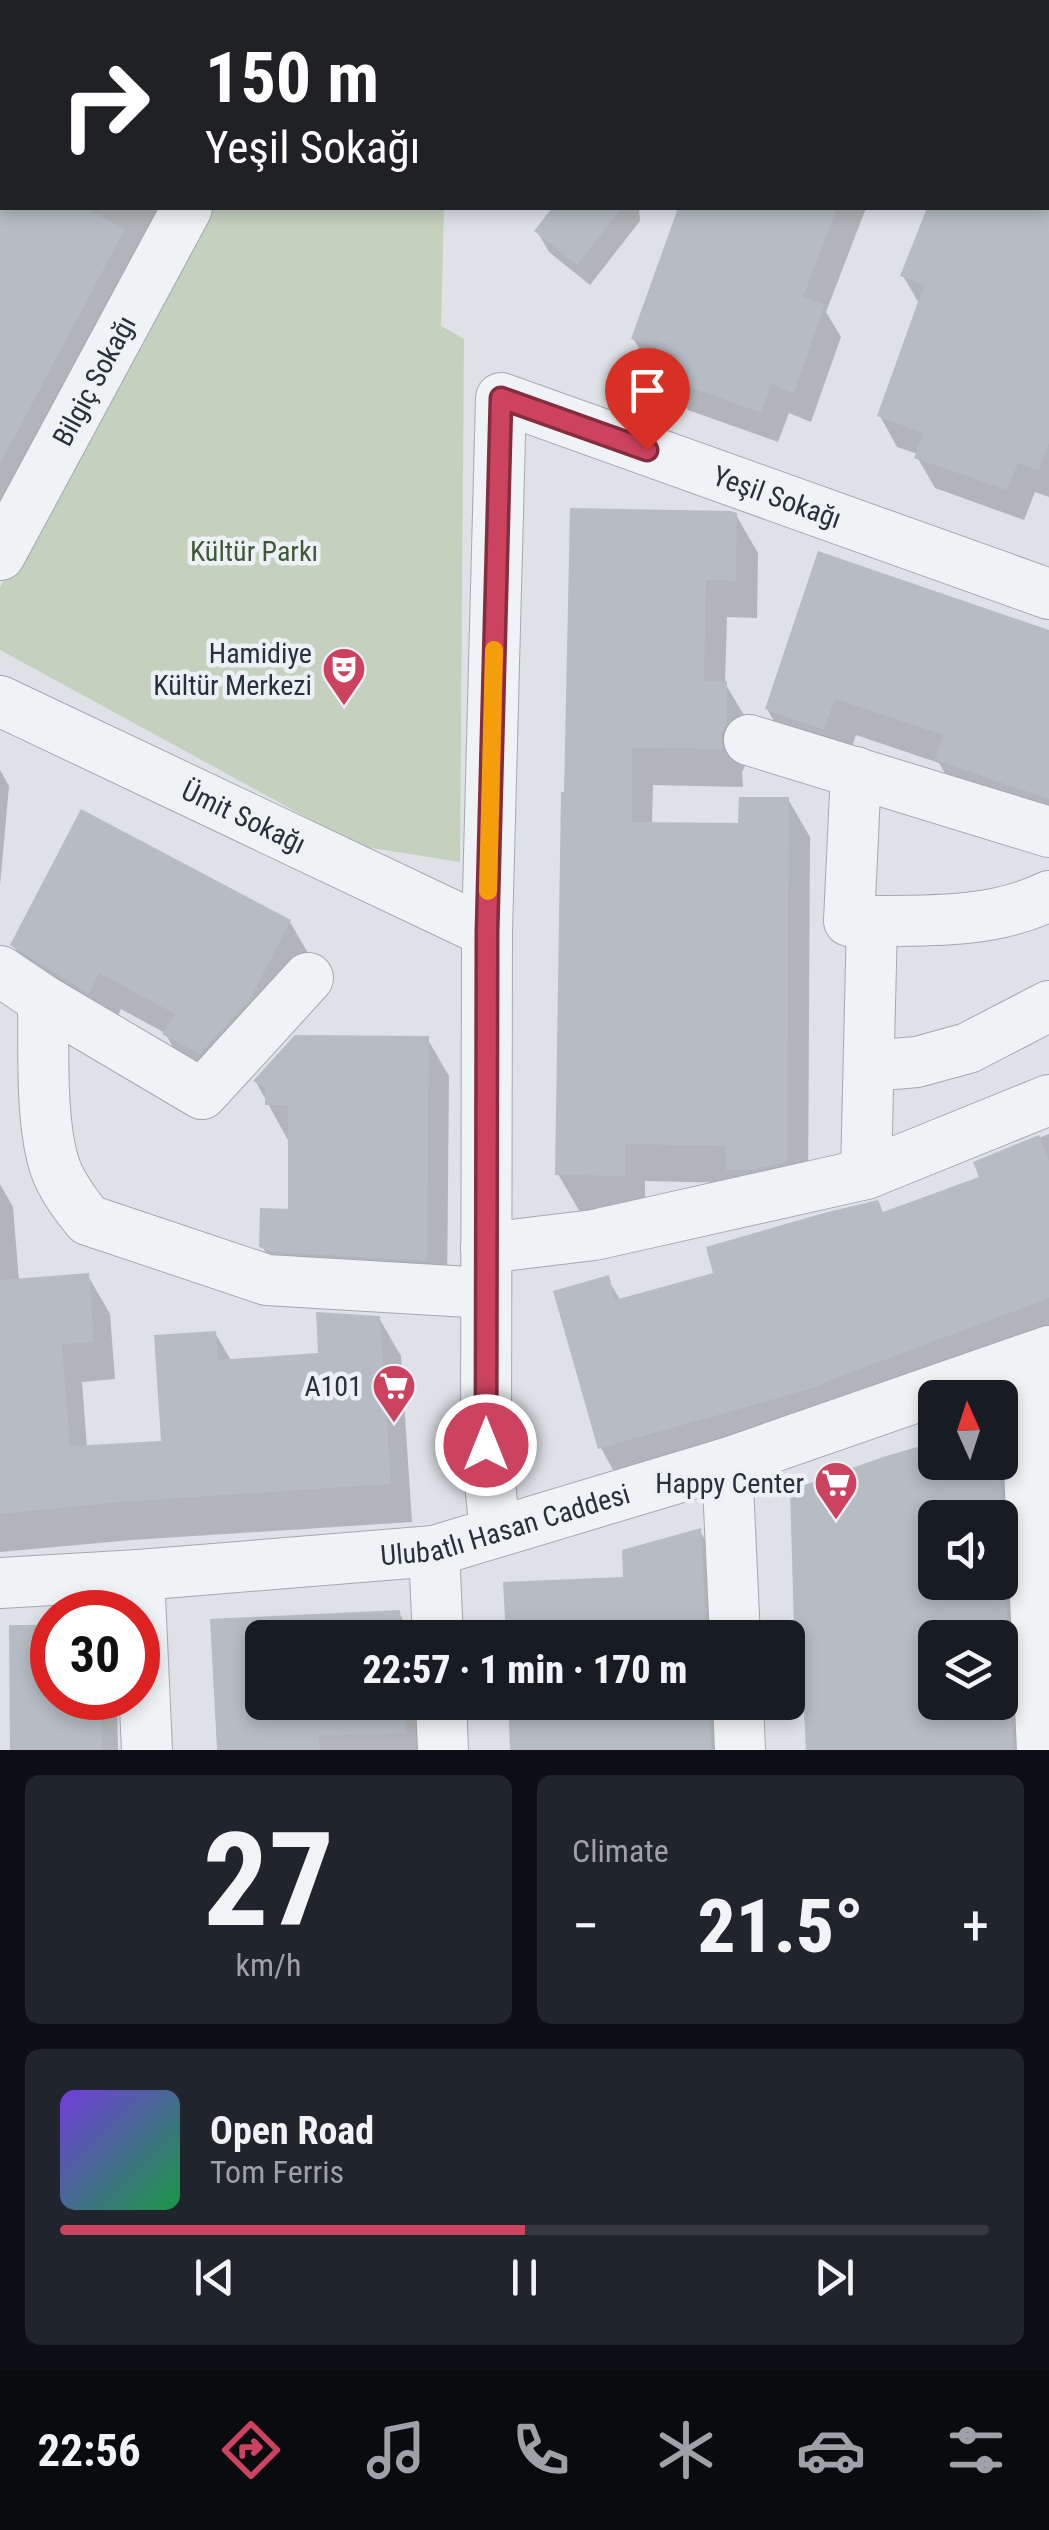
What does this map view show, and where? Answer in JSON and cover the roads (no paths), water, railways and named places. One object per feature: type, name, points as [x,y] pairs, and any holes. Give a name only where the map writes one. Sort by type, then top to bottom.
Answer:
[{"type":"street","name":"Bilgiç Sokağı","points":[[0,555],[186,210]]},
{"type":"street","name":"Yeşil Sokağı","points":[[495,1532],[486,1445],[487,932],[501,398],[1049,594]]},
{"type":"street","name":"Ümit Sokağı","points":[[0,701],[487,932]]},
{"type":"street","points":[[749,740],[1049,832]]},
{"type":"street","points":[[856,772],[849,921],[986,916],[1049,896]]},
{"type":"street","points":[[866,1174],[872,920]]},
{"type":"street","points":[[0,971],[202,1094],[308,978]]},
{"type":"street","points":[[42,1000],[48,1144],[69,1196],[88,1220],[267,1280],[486,1271],[594,1235],[866,1174],[1049,1100]]},
{"type":"street","points":[[870,1066],[917,1062],[968,1048],[1049,1006]]},
{"type":"street","points":[[1036,1355],[1042,1750]]},
{"type":"street","name":"Ulubatlı Hasan Caddesi","points":[[0,1583],[434,1551],[727,1462],[1036,1355]]},
{"type":"street","points":[[727,1462],[734,1620]]},
{"type":"street","points":[[434,1551],[437,1620]]},
{"type":"street","points":[[140,1575],[147,1750]]},
{"type":"street","points":[[442,1720],[443,1750]]},
{"type":"street","points":[[739,1720],[740,1750]]},
{"type":"place","name":"Hamidiye Kültür Merkezi","points":[[344,707]]},
{"type":"place","name":"A101","points":[[394,1424]]},
{"type":"place","name":"Happy Center","points":[[836,1521]]},
{"type":"park label","name":"Kültür Parkı","points":[[254,551]]}]
